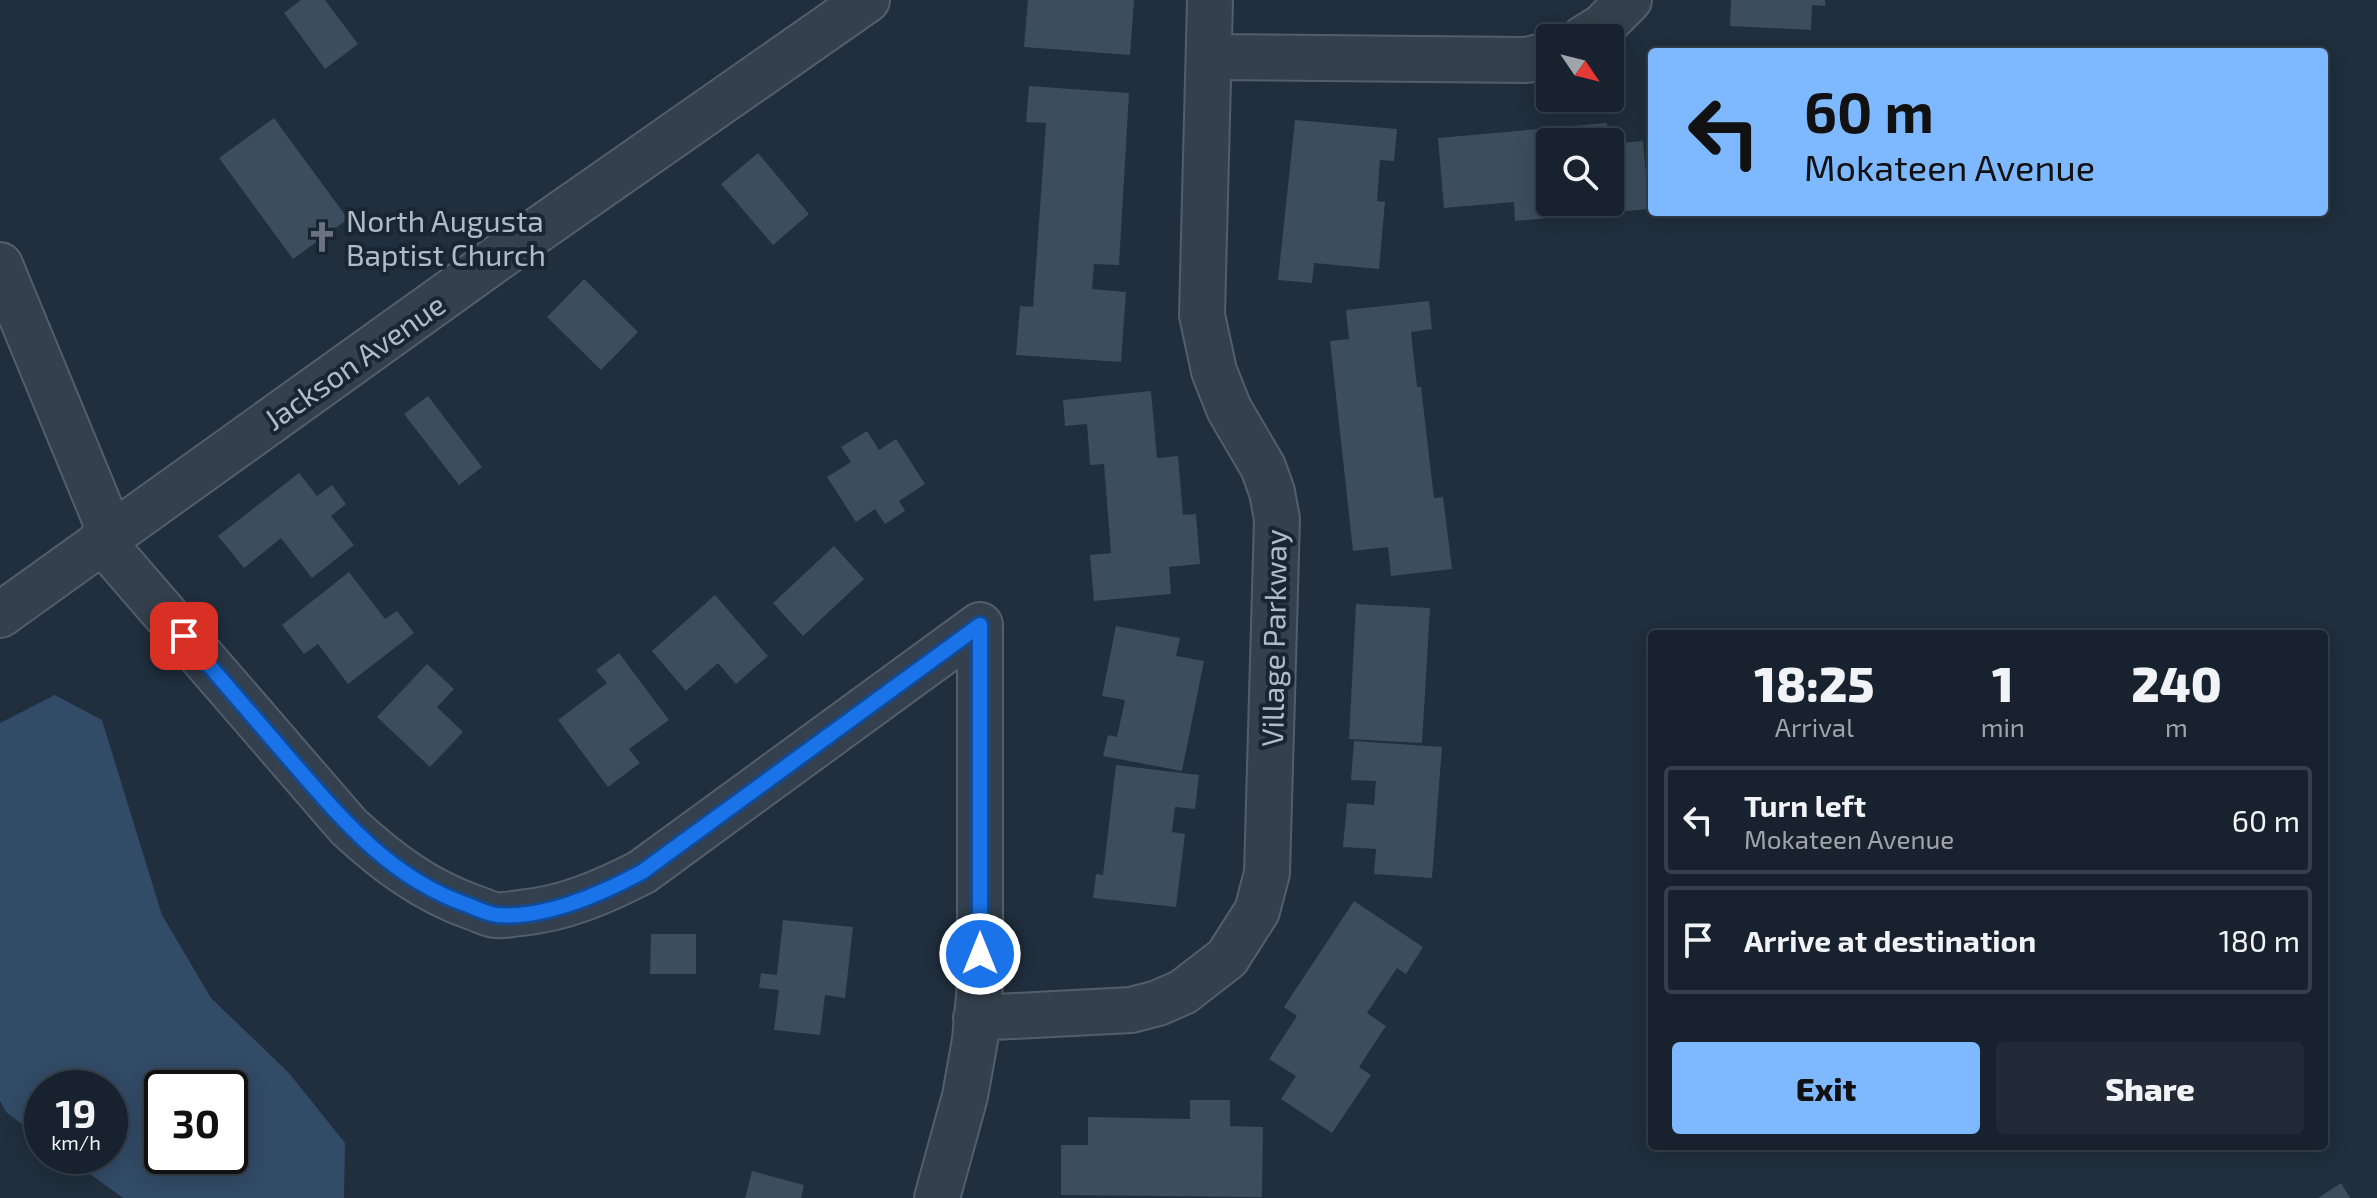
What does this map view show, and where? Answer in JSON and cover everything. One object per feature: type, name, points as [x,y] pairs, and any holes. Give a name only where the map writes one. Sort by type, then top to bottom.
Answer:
[{"type":"street","name":"Jackson Avenue","points":[[0,615],[867,0]]},
{"type":"street","name":"Village Parkway","points":[[976,1018],[1131,1010],[1183,992],[1227,958],[1257,911],[1267,873],[1277,519],[1263,467],[1229,409],[1204,333],[1210,0]]},
{"type":"street","points":[[1605,24],[1629,0]]},
{"type":"street","points":[[1209,57],[1536,58]]},
{"type":"street","points":[[0,265],[106,537],[349,827],[384,859],[454,901],[496,915],[530,912],[569,904],[642,872],[980,625],[980,968],[965,1096],[937,1198]]},
{"type":"water","points":[[55,695],[102,720],[162,915],[211,998],[289,1073],[345,1143],[344,1198],[123,1198],[90,1174],[128,1174],[128,1070],[24,1070],[24,1126],[6,1112],[0,1101],[0,723]]},
{"type":"building","points":[[301,0],[325,0],[358,44],[325,69],[284,13]]},
{"type":"building","points":[[1028,0],[1134,0],[1130,55],[1024,47]]},
{"type":"building","points":[[1731,0],[1825,0],[1825,6],[1812,5],[1811,30],[1730,26]]},
{"type":"building","points":[[1029,86],[1129,93],[1119,265],[1094,264],[1092,289],[1126,292],[1121,362],[1016,355],[1020,306],[1033,307],[1046,123],[1026,122]]},
{"type":"building","points":[[274,118],[348,219],[293,259],[219,158]]},
{"type":"building","points":[[1295,120],[1397,129],[1394,161],[1380,160],[1377,201],[1385,202],[1379,269],[1314,263],[1312,283],[1278,280]]},
{"type":"building","points":[[1607,123],[1607,128],[1551,128]]},
{"type":"building","points":[[1536,129],[1536,216],[1571,216],[1515,221],[1514,202],[1444,208],[1438,138]]},
{"type":"building","points":[[1643,141],[1648,209],[1624,211],[1624,143]]},
{"type":"building","points":[[758,153],[809,214],[773,245],[721,184]]},
{"type":"building","points":[[584,279],[638,332],[601,370],[547,317]]},
{"type":"building","points":[[1429,301],[1432,329],[1411,332],[1434,498],[1443,497],[1452,569],[1391,576],[1388,547],[1353,551],[1330,341],[1349,339],[1346,310]]},
{"type":"building","points":[[1151,391],[1157,458],[1178,456],[1183,515],[1196,514],[1200,564],[1169,567],[1171,594],[1094,601],[1090,555],[1111,553],[1104,464],[1090,465],[1087,424],[1065,426],[1063,400]]},
{"type":"building","points":[[428,396],[482,467],[459,485],[404,414]]},
{"type":"building","points":[[867,431],[879,450],[896,439],[925,484],[899,501],[905,511],[885,524],[875,509],[856,522],[827,477],[851,462],[841,447]]},
{"type":"building","points":[[299,473],[317,496],[332,485],[346,504],[331,516],[354,545],[312,578],[281,538],[244,568],[218,536]]},
{"type":"building","points":[[834,546],[864,579],[803,636],[773,603]]},
{"type":"building","points":[[349,572],[385,619],[397,611],[414,633],[348,684],[318,644],[304,654],[282,625]]},
{"type":"building","points":[[715,595],[768,656],[736,684],[718,663],[686,691],[652,651]]},
{"type":"building","points":[[1356,604],[1430,608],[1422,743],[1349,739]]},
{"type":"building","points":[[1116,626],[1180,638],[1176,656],[1204,661],[1182,771],[1103,756],[1108,735],[1117,737],[1125,700],[1102,696]]},
{"type":"building","points":[[619,653],[669,720],[629,749],[640,763],[608,787],[558,720],[607,683],[596,670]]},
{"type":"building","points":[[427,664],[454,689],[437,707],[463,732],[430,767],[377,717]]},
{"type":"building","points":[[1354,741],[1442,747],[1432,878],[1374,874],[1376,849],[1343,847],[1347,803],[1374,805],[1376,781],[1351,780]]},
{"type":"building","points":[[1116,765],[1199,775],[1195,809],[1175,807],[1172,832],[1185,834],[1176,907],[1093,898],[1096,874],[1103,875]]},
{"type":"building","points":[[1354,901],[1423,947],[1406,974],[1397,968],[1367,1013],[1386,1026],[1359,1067],[1371,1075],[1332,1133],[1281,1099],[1296,1076],[1269,1059],[1297,1016],[1284,1007]]},
{"type":"building","points":[[783,920],[853,927],[845,998],[825,995],[820,1035],[774,1030],[779,990],[759,988],[761,973],[777,975]]},
{"type":"building","points":[[651,934],[696,934],[696,974],[650,974]]},
{"type":"building","points":[[1190,1100],[1230,1100],[1230,1126],[1263,1127],[1262,1197],[1061,1195],[1061,1145],[1088,1145],[1088,1117],[1190,1119]]},
{"type":"building","points":[[752,1171],[804,1185],[801,1198],[745,1198]]},
{"type":"building","points":[[2341,1183],[2350,1198],[2318,1198]]},
{"type":"place","name":"North Augusta Baptist Church","points":[[322,237]]},
{"type":"route","points":[[184,636],[349,827],[384,859],[454,901],[496,915],[569,904],[642,872],[980,625],[980,954]]}]
